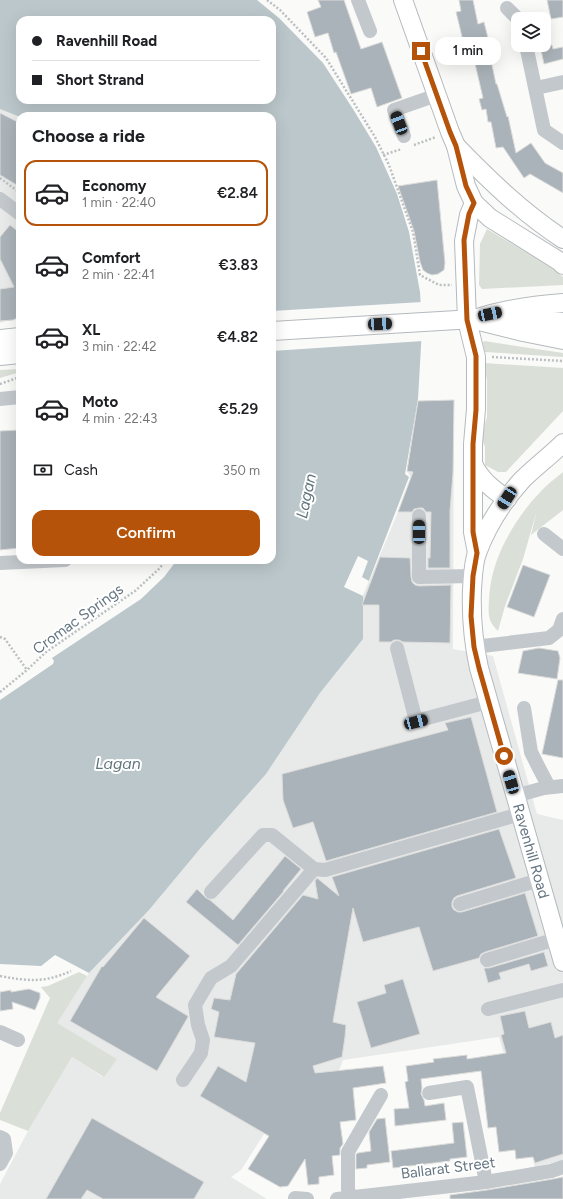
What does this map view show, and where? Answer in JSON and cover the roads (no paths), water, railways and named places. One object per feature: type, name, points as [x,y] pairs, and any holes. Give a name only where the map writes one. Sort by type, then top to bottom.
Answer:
[{"type":"main road","points":[[404,0],[436,95],[456,146],[466,186],[474,203],[490,218],[563,265]]},
{"type":"main road","points":[[456,146],[487,178],[514,202],[547,229],[563,239]]},
{"type":"main road","points":[[474,203],[469,214],[464,240],[467,290],[466,306],[476,356],[476,410],[473,444],[473,532],[477,553]]},
{"type":"main road","points":[[276,331],[470,320],[506,311],[563,303]]},
{"type":"main road","points":[[506,311],[535,320],[563,322]]},
{"type":"main road","points":[[470,320],[563,340]]},
{"type":"main road","points":[[0,339],[16,341]]},
{"type":"main road","points":[[0,356],[16,344]]},
{"type":"main road","name":"Ravenhill Road","points":[[563,443],[523,479],[507,498],[491,523],[477,553],[473,576],[471,616],[474,647],[488,702],[539,880],[560,938],[563,962]]},
{"type":"main road","points":[[473,464],[486,483],[507,498]]},
{"type":"street","points":[[358,0],[370,31]]},
{"type":"street","points":[[507,8],[511,12]]},
{"type":"street","points":[[528,52],[544,130],[563,143]]},
{"type":"street","points":[[536,88],[563,82]]},
{"type":"street","points":[[404,136],[394,110],[436,95]]},
{"type":"street","points":[[0,199],[16,211]]},
{"type":"street","points":[[0,399],[16,397]]},
{"type":"street","points":[[418,516],[419,576],[473,576]]},
{"type":"street","points":[[544,534],[563,549],[563,557]]},
{"type":"street","points":[[0,563],[16,562]]},
{"type":"street","points":[[474,647],[549,638],[559,630],[563,619]]},
{"type":"street","points":[[397,648],[416,722],[488,702]]},
{"type":"street","points":[[524,708],[531,752],[549,787]]},
{"type":"street","points":[[515,796],[549,787],[563,786]]},
{"type":"street","points":[[211,892],[263,835],[272,835],[314,869],[325,870],[520,814]]},
{"type":"street","points":[[183,1080],[201,1053],[203,1040],[198,1025],[195,1005],[211,978],[231,966],[314,869]]},
{"type":"street","points":[[460,904],[539,880]]},
{"type":"street","points":[[487,960],[560,938]]},
{"type":"street","points":[[488,1009],[563,990]]},
{"type":"street","points":[[0,1032],[18,1040]]},
{"type":"street","points":[[429,1093],[467,1087],[486,1182]]},
{"type":"street","points":[[343,1198],[348,1189],[348,1152],[381,1094]]},
{"type":"street","points":[[0,1137],[4,1139],[6,1153],[0,1164]]},
{"type":"street","name":"Ballarat Street","points":[[343,1198],[486,1182],[551,1171],[563,1167]]},
{"type":"water","name":"Lagan","points":[[0,0],[257,0],[279,18],[323,63],[376,147],[397,194],[409,232],[420,292],[422,328],[418,399],[405,474],[409,477],[363,596],[363,639],[320,693],[266,774],[204,844],[149,910],[89,973],[55,955],[41,966],[0,964],[0,700],[53,664],[54,661],[52,658],[141,599],[164,577],[174,564],[276,564],[276,112],[16,112],[16,115],[0,109]]}]
